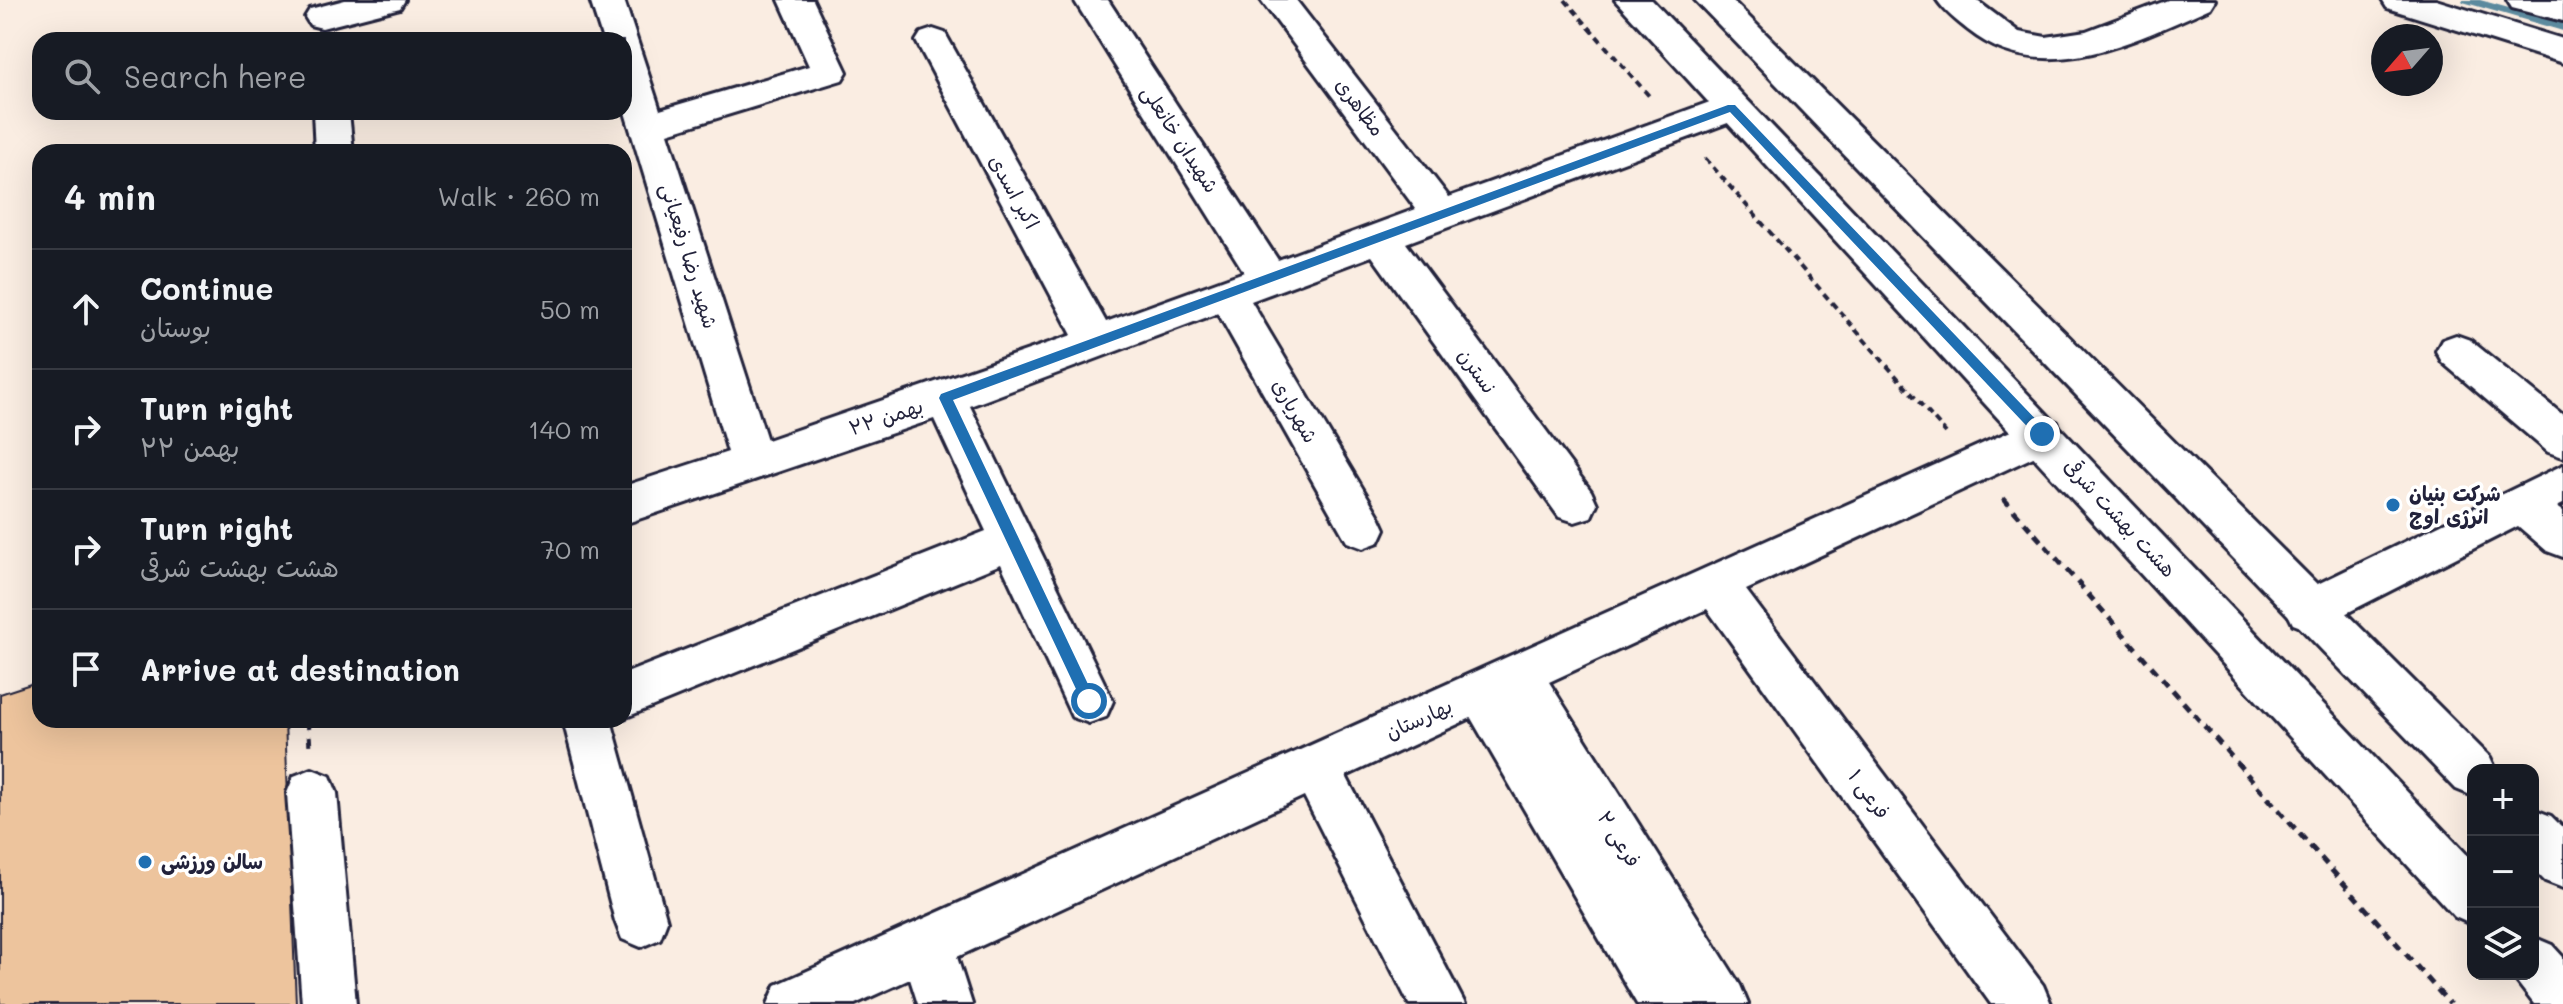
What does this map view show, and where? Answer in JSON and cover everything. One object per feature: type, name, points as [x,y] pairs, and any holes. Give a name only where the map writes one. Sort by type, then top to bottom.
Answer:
[{"type":"street","points":[[322,19],[388,0]]},
{"type":"street","points":[[607,0],[617,32]]},
{"type":"street","points":[[649,126],[829,72],[796,0]]},
{"type":"street","name":"شهیدان خانعلی","points":[[1091,0],[1269,278]]},
{"type":"street","name":"مظاهری","points":[[1278,0],[1441,215]]},
{"type":"street","name":"هشت بهشت شرقی","points":[[1632,0],[2042,434],[2467,893]]},
{"type":"street","points":[[1712,0],[2309,610],[2467,767]]},
{"type":"street","points":[[1954,0],[2006,39],[2026,47],[2049,47],[2109,35],[2198,0]]},
{"type":"street","points":[[2399,0],[2563,51]]},
{"type":"street","points":[[2524,0],[2563,10]]},
{"type":"street","points":[[2522,39],[2563,86]]},
{"type":"street","name":"اکبر اسدی","points":[[933,41],[1096,342]]},
{"type":"street","name":"شهید رضا رفیعیانی","points":[[632,75],[752,461]]},
{"type":"street","name":"۲۲ بهمن","points":[[632,502],[945,398],[1731,108]]},
{"type":"street","points":[[332,120],[333,144]]},
{"type":"street","name":"نسترن","points":[[1380,237],[1575,504]]},
{"type":"street","name":"شهریاری","points":[[1227,294],[1363,529]]},
{"type":"street","points":[[2456,351],[2563,440]]},
{"type":"street","points":[[945,398],[1089,701]]},
{"type":"street","name":"بهارستان","points":[[795,1004],[2042,434]]},
{"type":"street","points":[[2309,610],[2563,483]]},
{"type":"street","points":[[2522,503],[2563,538]]},
{"type":"street","points":[[632,693],[1012,540]]},
{"type":"street","name":"فرعی ۱","points":[[1715,584],[2024,1004]]},
{"type":"street","points":[[1499,682],[1667,1004]]},
{"type":"street","name":"فرعی ۲","points":[[1499,682],[1721,1004]]},
{"type":"street","points":[[589,728],[641,921]]},
{"type":"street","points":[[1315,766],[1438,1004]]},
{"type":"street","points":[[312,793],[329,1004]]},
{"type":"street","points":[[2536,836],[2563,863]]},
{"type":"street","points":[[926,944],[945,1004]]},
{"type":"street","points":[[2539,970],[2563,996]]},
{"type":"path","points":[[1565,0],[2450,1004]]},
{"type":"building","name":"سالن ورزشی","points":[[32,684],[32,728],[285,728],[296,1004],[0,1004],[0,694]]},
{"type":"waterway","points":[[2467,0],[2563,27]]},
{"type":"place","name":"شرکت بنیان انرژی اوج","points":[[2393,505]]},
{"type":"place","name":"سالن ورزشی","points":[[145,862]]},
{"type":"route","points":[[1089,701],[945,398],[1731,108],[2042,434]]}]
